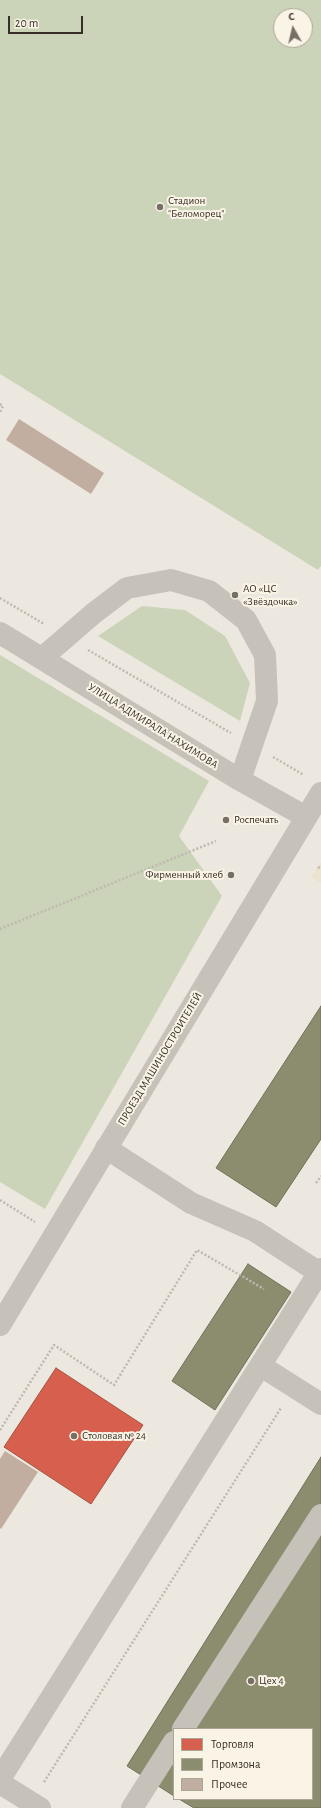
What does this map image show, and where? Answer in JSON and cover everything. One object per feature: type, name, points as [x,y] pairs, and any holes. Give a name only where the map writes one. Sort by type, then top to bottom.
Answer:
[{"type":"street","points":[[42,658],[94,613],[127,588],[171,580],[209,591],[246,620],[265,655],[267,700],[240,780]]},
{"type":"street","name":"УЛИЦА АДМИРАЛА НАХИМОВА","points":[[0,634],[42,658],[240,780],[306,817]]},
{"type":"street","name":"ПРОЕЗД МАШИНОСТРОИТЕЛЕЙ","points":[[0,1325],[321,793]]},
{"type":"street","points":[[0,1779],[320,1272],[255,1231],[191,1203],[106,1148]]},
{"type":"street","points":[[261,1366],[321,1404]]},
{"type":"street","points":[[184,1728],[321,1515]]},
{"type":"street","points":[[132,1808],[173,1744]]},
{"type":"street","points":[[0,1783],[35,1805]]},
{"type":"path","points":[[0,404],[3,406],[0,412]]},
{"type":"path","points":[[0,598],[304,775]]},
{"type":"path","points":[[0,929],[216,841]]},
{"type":"path","points":[[316,1183],[321,1176]]},
{"type":"path","points":[[0,1200],[55,1233]]},
{"type":"path","points":[[0,1430],[54,1345],[114,1385],[197,1250],[264,1289]]},
{"type":"path","points":[[35,1805],[294,1387]]},
{"type":"green space","name":"Стадион \"Беломорец\"","points":[[0,0],[321,0],[321,566],[318,570],[0,374]]},
{"type":"green space","points":[[142,606],[185,610],[225,636],[250,683],[240,721],[98,636]]},
{"type":"green space","points":[[0,655],[209,781],[179,836],[222,896],[45,1209],[0,1182]]},
{"type":"shaded area","points":[[321,862],[321,883],[311,877]]},
{"type":"building: Торговля","name":"Столовая № 24","points":[[56,1368],[143,1425],[91,1504],[4,1447]]},
{"type":"building: Промзона","points":[[321,1006],[321,1139],[276,1207],[216,1168]]},
{"type":"building: Промзона","points":[[248,1264],[291,1292],[215,1410],[172,1381]]},
{"type":"building: Промзона","name":"Цех 4","points":[[321,1457],[321,1808],[194,1808],[181,1800],[313,1800],[313,1728],[173,1728],[173,1795],[127,1766]]},
{"type":"building: Прочее","points":[[19,419],[104,473],[91,494],[6,440]]},
{"type":"building: Прочее","points":[[5,1451],[38,1472],[1,1529],[0,1459]]},
{"type":"place","name":"Стадион \"Беломорец\"","points":[[160,207]]},
{"type":"place","name":"АО «ЦС «Звёздочка»","points":[[235,595]]},
{"type":"place","name":"Роспечать","points":[[226,820]]},
{"type":"place","name":"Фирменный хлеб","points":[[231,875]]},
{"type":"place","name":"Столовая № 24","points":[[74,1436]]},
{"type":"place","name":"Цех 4","points":[[251,1681]]}]
